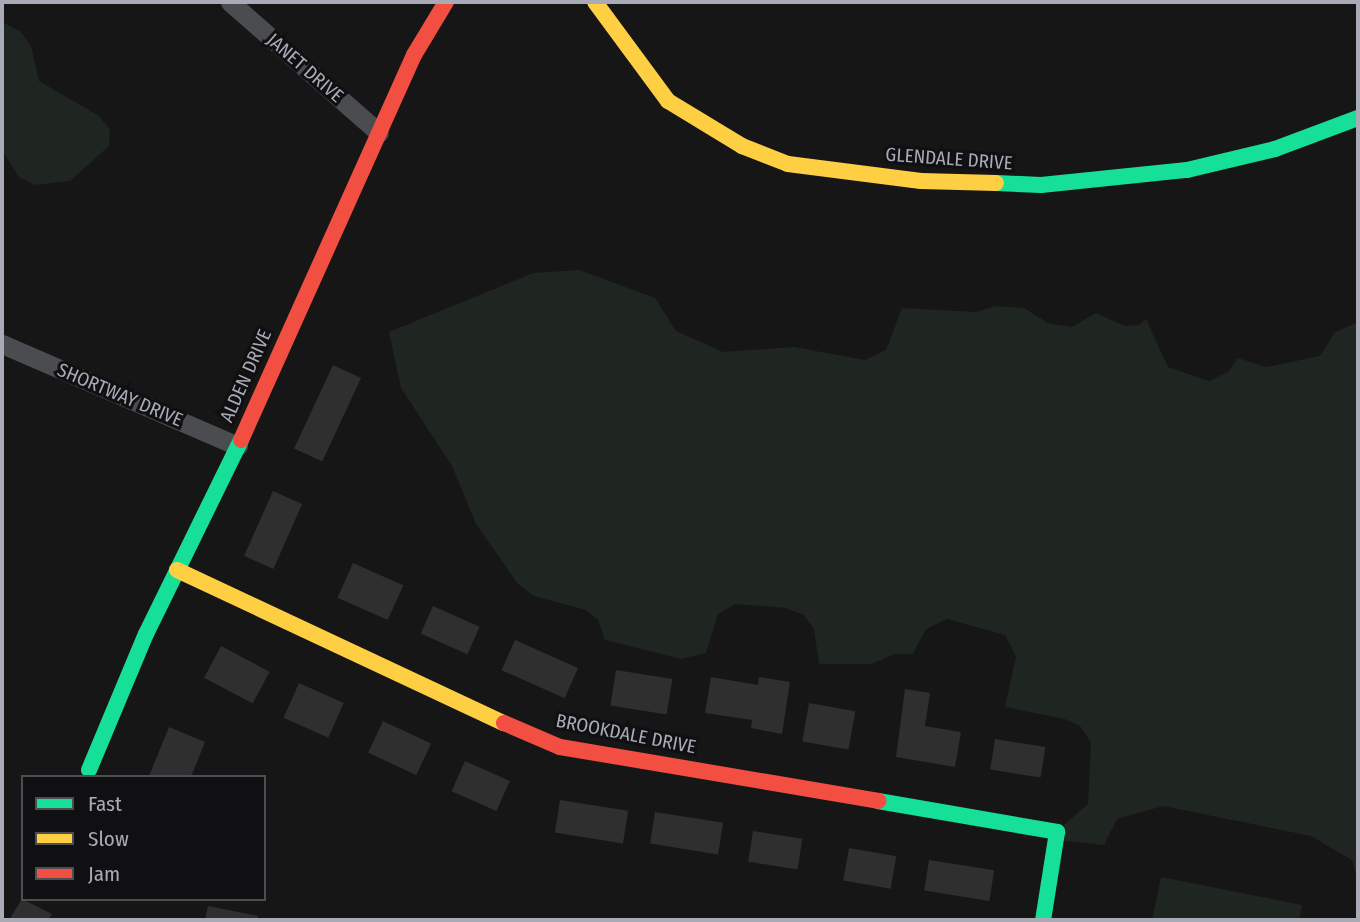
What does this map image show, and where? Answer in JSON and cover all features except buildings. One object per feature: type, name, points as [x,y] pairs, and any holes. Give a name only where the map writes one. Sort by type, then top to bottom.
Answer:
[{"type":"street","name":"JANET DRIVE","points":[[230,2],[379,133]]},
{"type":"street","name":"ALDEN DRIVE","points":[[89,771],[177,570],[238,446],[414,55],[446,2]]},
{"type":"street","name":"GLENDALE DRIVE","points":[[595,2],[668,101],[742,146],[788,164],[921,181],[1041,185],[1210,165],[1275,149],[1358,118]]},
{"type":"street","name":"SHORTWAY DRIVE","points":[[2,345],[238,446]]},
{"type":"street","name":"BROOKDALE DRIVE","points":[[177,570],[441,696],[560,747],[1057,832],[1043,920]]},
{"type":"shaded area","points":[[2,22],[21,32],[31,46],[39,81],[99,116],[110,130],[109,146],[70,181],[35,185],[19,177],[2,150]]},
{"type":"shaded area","points":[[579,270],[655,298],[676,331],[723,352],[794,347],[865,360],[886,350],[902,308],[976,312],[996,306],[1024,308],[1048,323],[1072,327],[1096,313],[1125,326],[1139,325],[1146,319],[1168,367],[1209,381],[1228,372],[1238,358],[1266,367],[1320,356],[1335,332],[1358,322],[1358,884],[1352,860],[1311,836],[1163,806],[1117,819],[1104,845],[1056,840],[1055,833],[1088,804],[1091,742],[1080,726],[1065,719],[1005,707],[1016,657],[1005,635],[947,619],[926,629],[913,654],[894,654],[872,664],[819,664],[814,629],[804,615],[786,608],[735,604],[718,614],[706,653],[681,659],[605,640],[598,620],[586,610],[534,596],[518,584],[476,524],[452,466],[401,388],[389,332],[533,273]]},
{"type":"shaded area","points":[[1161,877],[1302,905],[1299,920],[1152,920]]},
{"type":"traffic: fast","points":[[996,183],[1041,185],[1187,170],[1275,149],[1358,118]]},
{"type":"traffic: fast","points":[[89,770],[146,634],[241,440]]},
{"type":"traffic: fast","points":[[878,801],[1057,832],[1043,920]]},
{"type":"traffic: slow","points":[[595,2],[668,101],[742,146],[788,164],[921,181],[996,183]]},
{"type":"traffic: slow","points":[[177,570],[504,723]]},
{"type":"traffic: jam","points":[[241,440],[414,55],[446,2]]},
{"type":"traffic: jam","points":[[504,723],[560,747],[878,801]]}]
